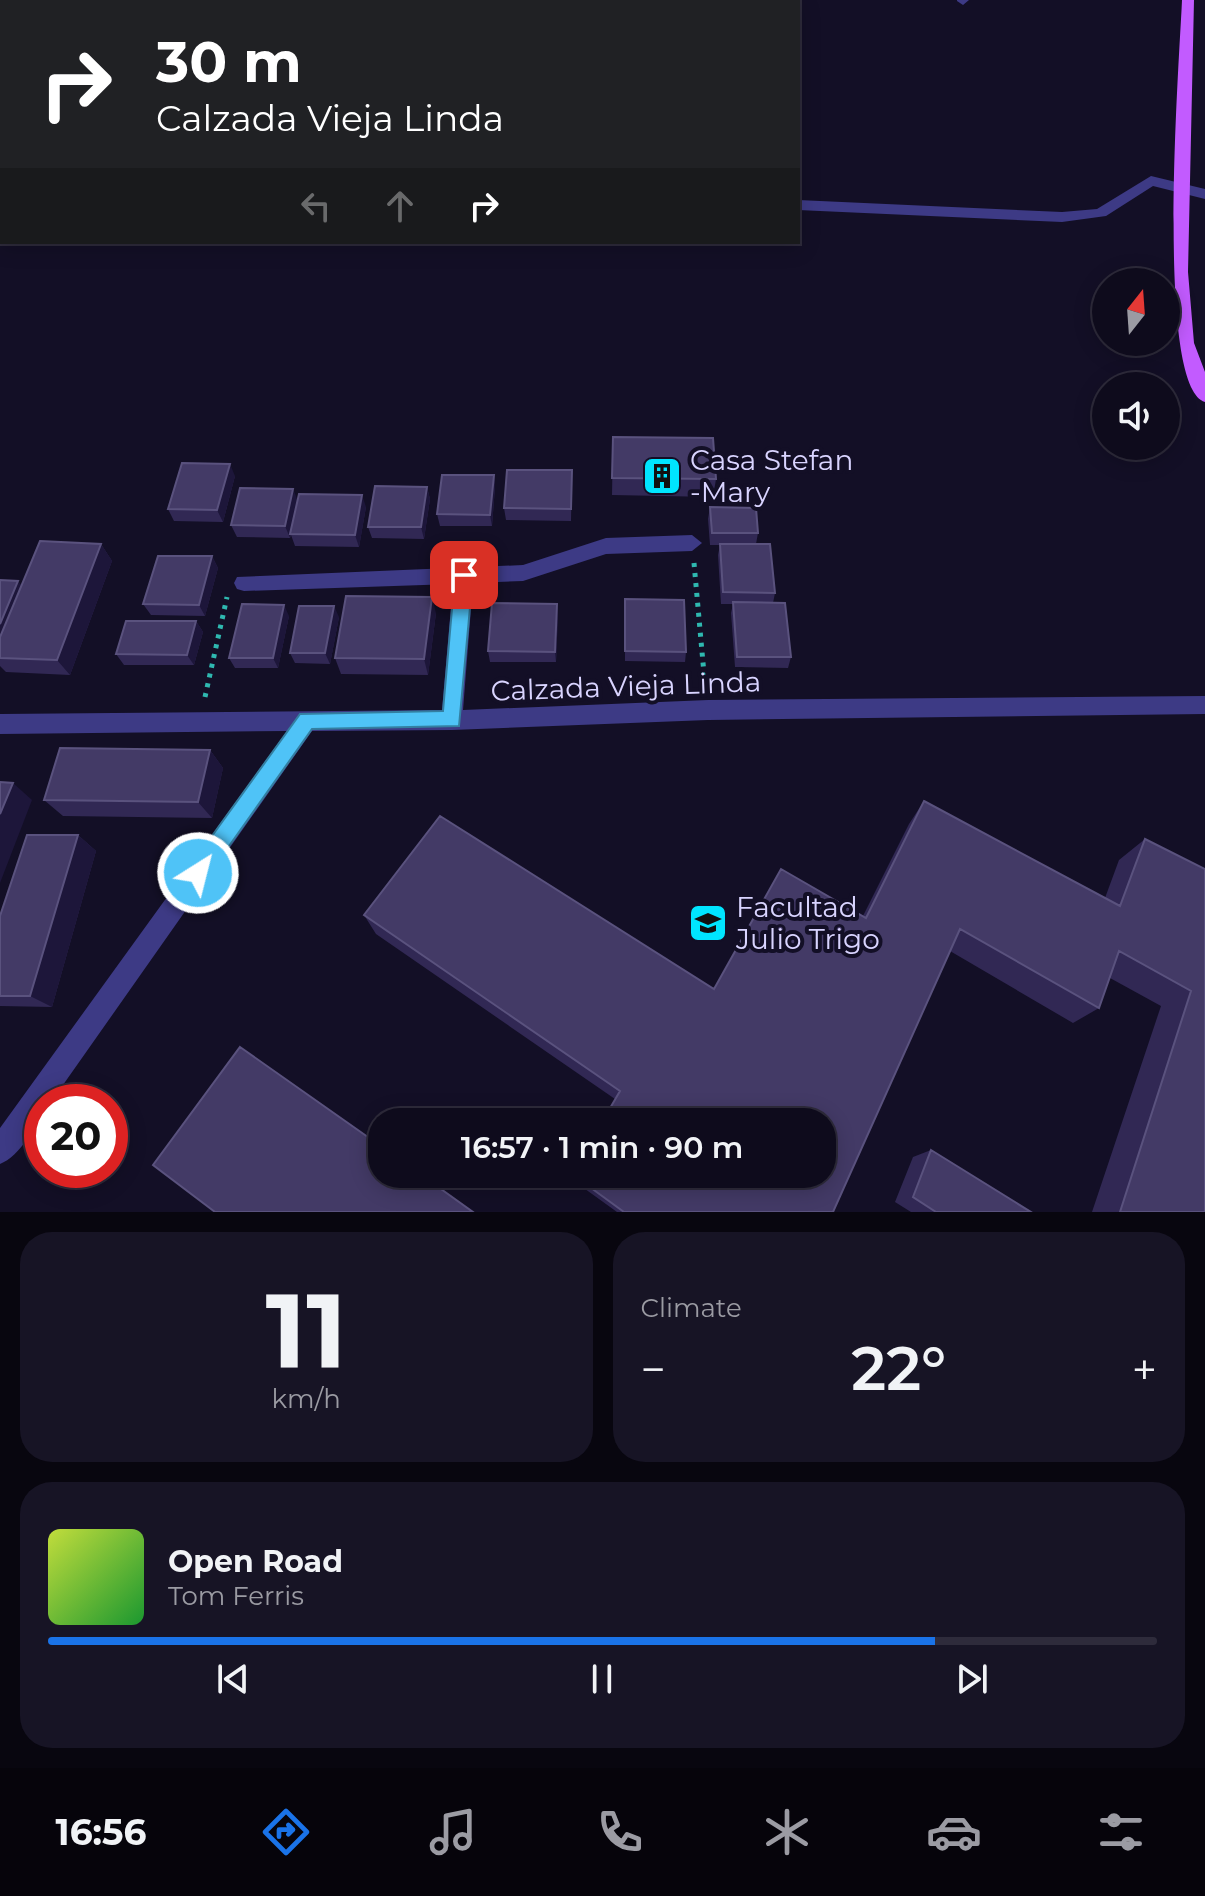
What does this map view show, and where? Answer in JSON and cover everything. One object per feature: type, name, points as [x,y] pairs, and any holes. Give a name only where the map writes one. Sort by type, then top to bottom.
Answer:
[{"type":"main road","points":[[1188,0],[1180,187],[1180,272],[1186,343],[1205,396]]},
{"type":"street","points":[[800,205],[1062,217],[1101,213],[1151,181],[1205,194]]},
{"type":"street","points":[[244,583],[523,573],[606,546],[692,543]]},
{"type":"street","points":[[452,720],[464,575]]},
{"type":"street","name":"Calzada Vieja Linda","points":[[0,724],[452,720],[708,710],[1205,705]]},
{"type":"street","points":[[0,1151],[307,720]]},
{"type":"path","points":[[692,543],[708,710]]},
{"type":"path","points":[[199,721],[230,586],[244,583]]},
{"type":"building","points":[[613,437],[713,438],[716,479],[612,478]]},
{"type":"building","points":[[182,463],[230,464],[217,510],[168,509]]},
{"type":"building","points":[[507,470],[572,470],[571,509],[504,508]]},
{"type":"building","points":[[442,475],[494,475],[490,515],[437,514]]},
{"type":"building","points":[[375,486],[427,487],[421,527],[368,527]]},
{"type":"building","points":[[240,488],[293,489],[285,526],[231,525]]},
{"type":"building","points":[[299,494],[362,495],[355,535],[290,534]]},
{"type":"building","points":[[710,507],[756,508],[758,533],[712,533]]},
{"type":"building","points":[[40,541],[101,544],[57,660],[0,658],[0,637]]},
{"type":"building","points":[[720,544],[770,544],[775,593],[723,592]]},
{"type":"building","points":[[158,556],[212,556],[199,605],[143,604]]},
{"type":"building","points":[[0,580],[18,581],[0,624]]},
{"type":"building","points":[[346,596],[432,597],[424,659],[335,658]]},
{"type":"building","points":[[625,599],[684,600],[686,652],[625,651]]},
{"type":"building","points":[[733,602],[785,603],[791,657],[737,657]]},
{"type":"building","points":[[492,603],[557,604],[555,652],[488,651]]},
{"type":"building","points":[[242,604],[284,605],[273,658],[229,658]]},
{"type":"building","points":[[299,606],[334,606],[325,653],[290,653]]},
{"type":"building","points":[[126,621],[196,621],[187,655],[116,654]]},
{"type":"building","points":[[60,748],[210,750],[198,802],[44,800]]},
{"type":"building","points":[[0,782],[13,783],[0,814]]},
{"type":"building","points":[[924,801],[1120,906],[1145,839],[1205,869],[1205,1212],[1120,1212],[1191,991],[1119,951],[1099,1008],[960,929],[833,1212],[624,1212],[591,1188],[836,1188],[836,1108],[610,1108],[620,1091],[364,915],[440,816],[714,989],[781,869],[866,918]]},
{"type":"building","points":[[27,835],[78,835],[30,996],[0,996],[0,916]]},
{"type":"building","points":[[240,1047],[368,1137],[368,1188],[440,1188],[473,1212],[215,1212],[153,1165]]},
{"type":"building","points":[[931,1150],[1031,1212],[936,1212],[913,1197]]},
{"type":"place","name":"Casa Stefan -Mary","points":[[662,476]]},
{"type":"place","name":"Facultad Julio Trigo","points":[[708,923]]},
{"type":"route","points":[[198,873],[307,720],[452,720],[464,575]]}]
